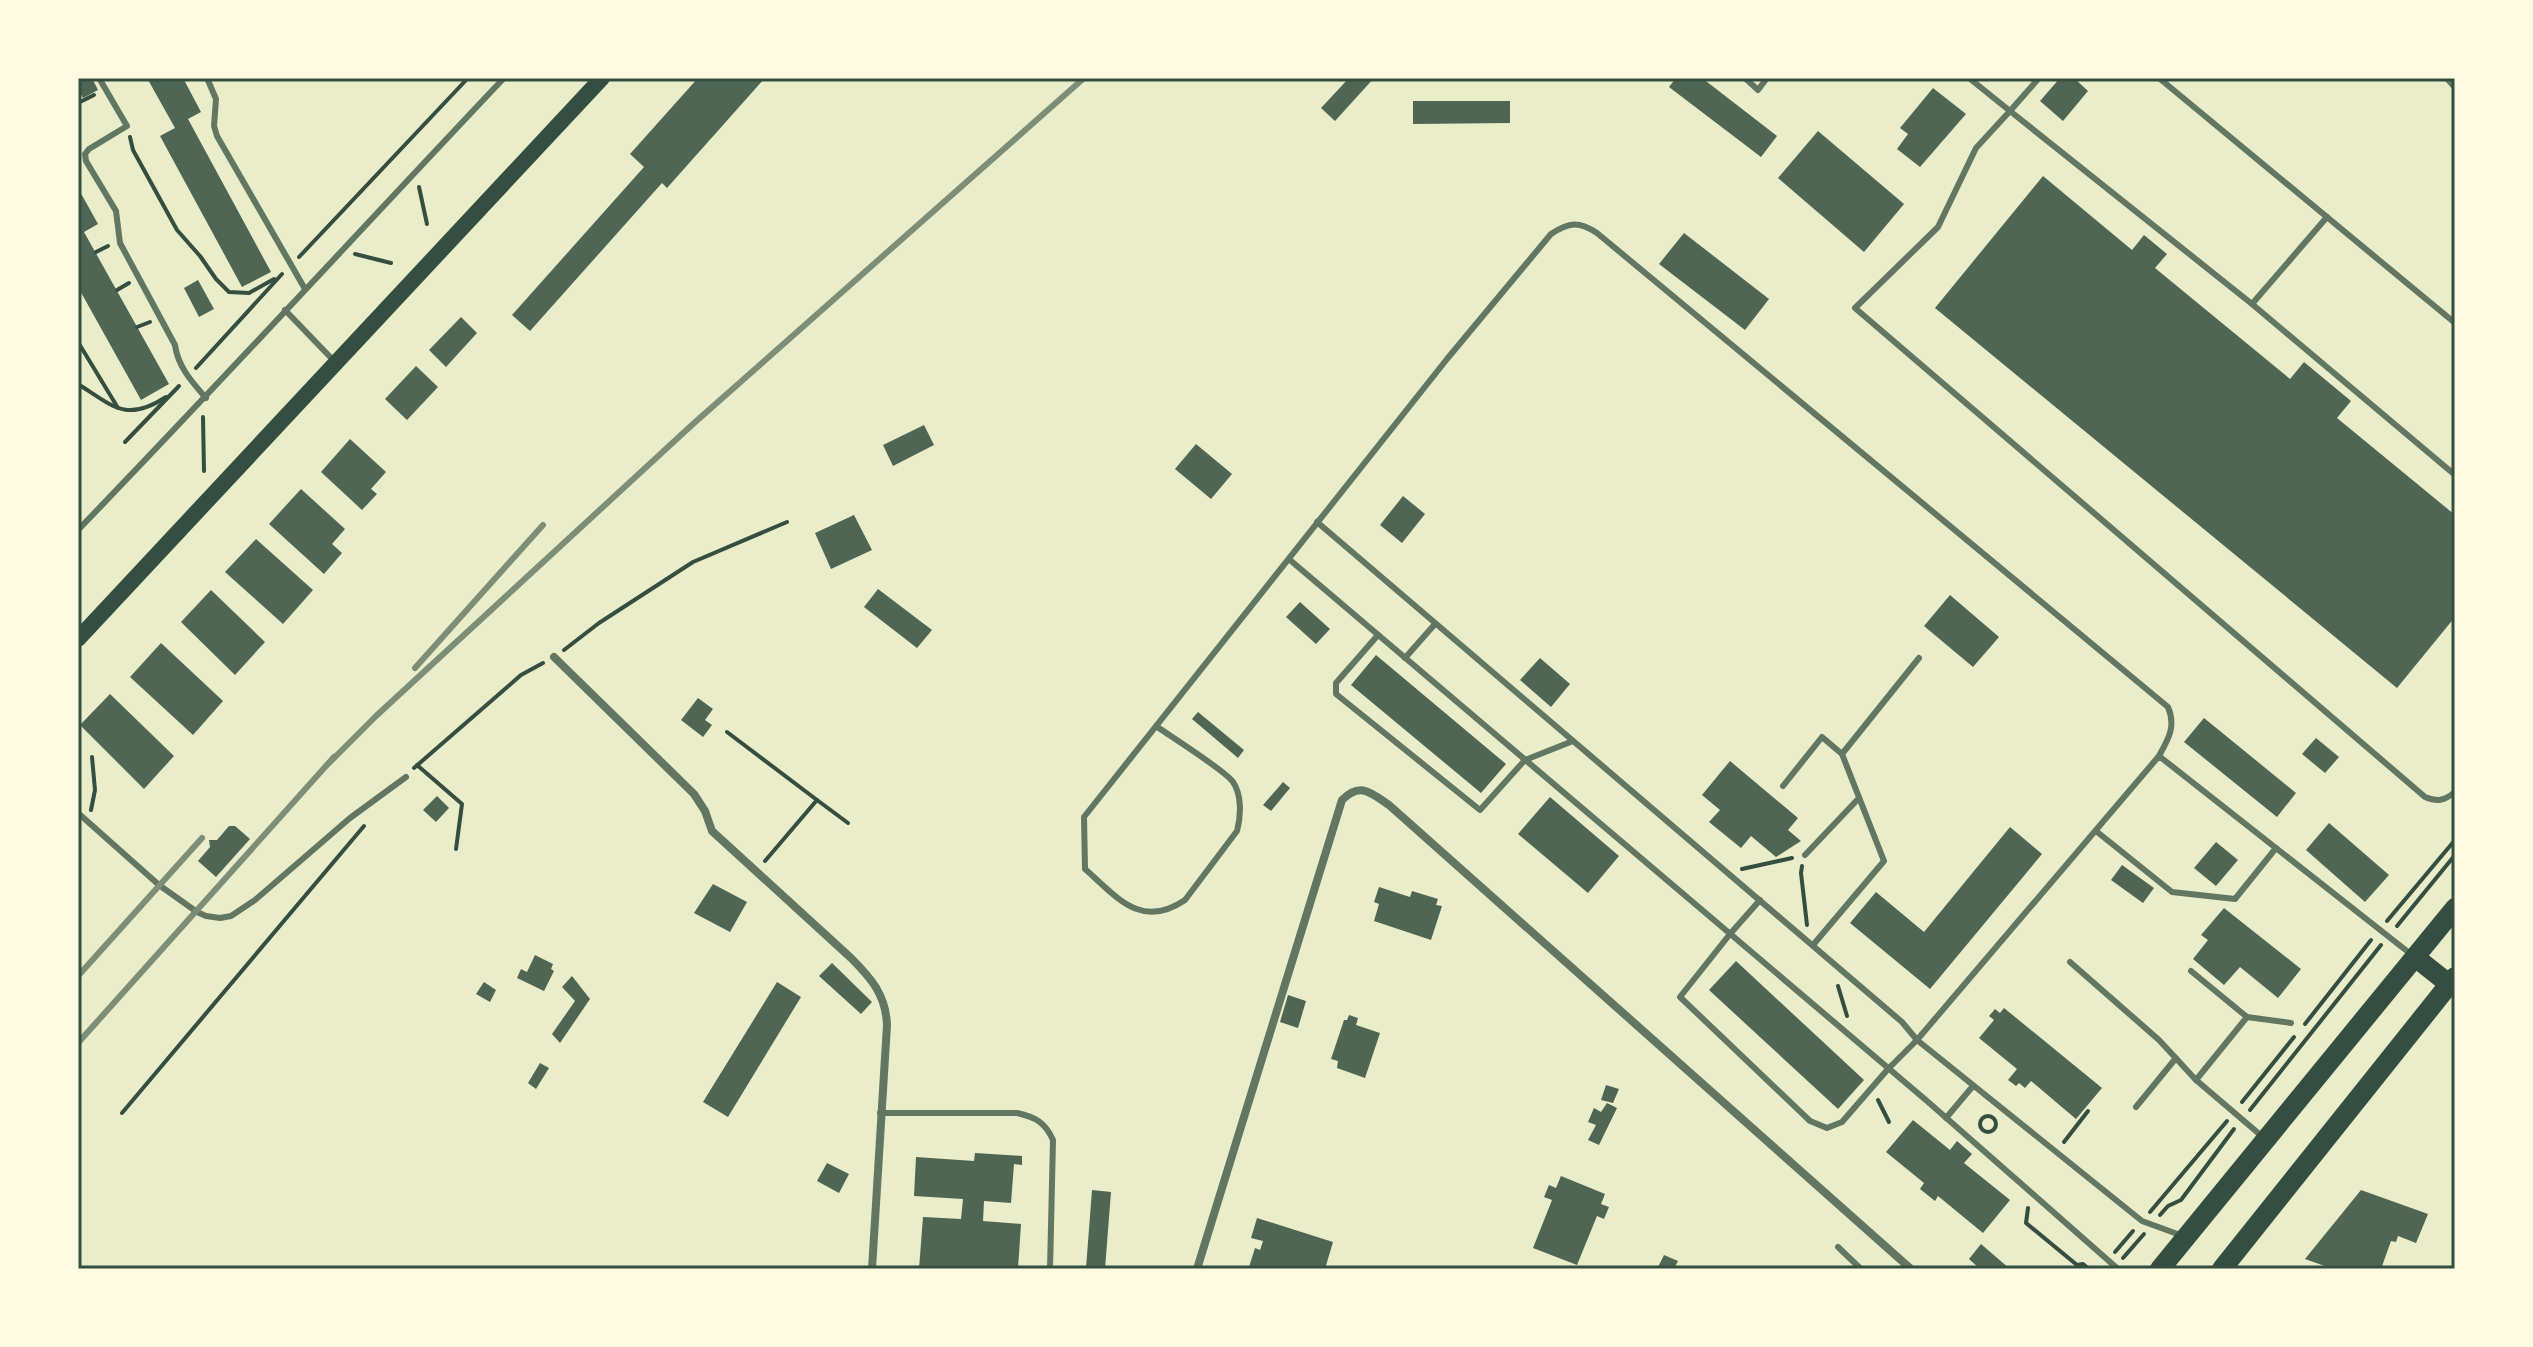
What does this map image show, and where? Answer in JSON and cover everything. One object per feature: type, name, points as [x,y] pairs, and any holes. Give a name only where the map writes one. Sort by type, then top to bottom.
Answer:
[{"type":"highway","points":[[2160,1269],[2455,908]]},
{"type":"highway","points":[[2222,1269],[2452,980],[2415,957]]},
{"type":"main road","points":[[78,639],[602,78]]},
{"type":"street","points":[[554,657],[684,783],[705,811],[712,831],[851,958],[883,997],[887,1025],[872,1269]]},
{"type":"street","points":[[1197,1269],[1342,800],[1352,790],[1361,789],[1389,805],[1911,1269]]},
{"type":"lane","points":[[99,78],[127,126],[89,149],[85,158],[116,211],[120,243],[175,345],[177,357],[188,377],[206,398]]},
{"type":"lane","points":[[207,78],[216,99],[214,126],[217,136],[305,289]]},
{"type":"lane","points":[[78,530],[206,398],[504,78]]},
{"type":"lane","points":[[1063,78],[1070,78]]},
{"type":"lane","points":[[1745,78],[1758,90],[1767,78]]},
{"type":"lane","points":[[1969,78],[2252,304],[2455,475]]},
{"type":"lane","points":[[2039,78],[1976,148],[1938,227],[1855,308],[2425,797],[2437,802],[2455,792]]},
{"type":"lane","points":[[2159,78],[2455,323]]},
{"type":"lane","points":[[2252,304],[2327,217]]},
{"type":"lane","points":[[1156,726],[1232,780],[1240,818],[1237,831],[1185,900],[1174,908],[1154,913],[1131,910],[1085,869],[1084,817],[1317,522],[1551,234],[1567,223],[1583,224],[2168,707],[2173,719],[2171,734],[2159,756],[2096,831],[1917,1040],[1842,1122],[1827,1128],[1810,1121],[1680,997],[1760,900]]},
{"type":"lane","points":[[285,310],[335,362]]},
{"type":"lane","points":[[1317,522],[1902,1022],[1917,1040],[2142,1221],[2187,1238]]},
{"type":"lane","points":[[1290,560],[1946,1118],[2117,1268]]},
{"type":"lane","points":[[1405,658],[1435,624]]},
{"type":"lane","points":[[1378,635],[1336,683],[1336,694],[1480,810],[1525,760],[1573,741]]},
{"type":"lane","points":[[1842,754],[1919,658]]},
{"type":"lane","points":[[1783,786],[1822,737],[1842,754],[1884,861],[1811,944]]},
{"type":"lane","points":[[2159,756],[2415,957]]},
{"type":"lane","points":[[78,813],[172,894],[206,916],[220,918],[231,916],[255,900],[350,818],[406,777]]},
{"type":"lane","points":[[1805,855],[1859,798]]},
{"type":"lane","points":[[2096,831],[2172,892],[2235,899],[2276,848]]},
{"type":"lane","points":[[2070,962],[2159,1040],[2196,1080],[2267,1140]]},
{"type":"lane","points":[[2191,971],[2247,1017],[2291,1023]]},
{"type":"lane","points":[[2196,1080],[2247,1017]]},
{"type":"lane","points":[[2136,1107],[2176,1058]]},
{"type":"lane","points":[[1946,1118],[1973,1086]]},
{"type":"lane","points":[[880,1113],[1017,1113],[1034,1117],[1047,1126],[1053,1140],[1050,1269]]},
{"type":"lane","points":[[1838,1247],[1861,1269]]},
{"type":"path","points":[[188,377],[468,78]]},
{"type":"path","points":[[127,126],[133,150],[177,230],[229,292],[249,293],[280,276]]},
{"type":"path","points":[[416,173],[427,224]]},
{"type":"path","points":[[96,252],[112,244]]},
{"type":"path","points":[[341,251],[391,263]]},
{"type":"path","points":[[117,290],[131,281]]},
{"type":"path","points":[[137,327],[152,321]]},
{"type":"path","points":[[78,342],[119,410]]},
{"type":"path","points":[[78,384],[119,410],[132,412],[147,409],[174,392],[125,442]]},
{"type":"path","points":[[204,471],[206,398]]},
{"type":"path","points":[[406,777],[521,675],[554,657],[612,614],[693,562],[787,522]]},
{"type":"path","points":[[727,732],[848,823]]},
{"type":"path","points":[[92,757],[95,790],[91,810],[93,826]]},
{"type":"path","points":[[417,765],[462,804],[456,849]]},
{"type":"path","points":[[756,872],[817,800]]},
{"type":"path","points":[[122,1113],[365,825]]},
{"type":"path","points":[[2108,1260],[2234,1112],[2455,840]]},
{"type":"path","points":[[1728,873],[1805,855],[1801,873],[1811,944]]},
{"type":"path","points":[[2117,1268],[2168,1206],[2181,1200],[2242,1119],[2455,855]]},
{"type":"path","points":[[1831,961],[1854,1041]]},
{"type":"path","points":[[1872,1087],[1889,1122]]},
{"type":"path","points":[[2064,1142],[2088,1111]]},
{"type":"building","points":[[78,78],[92,78],[98,90],[83,98],[78,89]]},
{"type":"building","points":[[147,78],[183,78],[201,112],[188,119],[271,272],[242,287],[160,136],[175,128]]},
{"type":"building","points":[[698,78],[765,78],[667,188],[662,183],[530,331],[512,315],[644,167],[630,154]]},
{"type":"building","points":[[1349,78],[1374,78],[1335,121],[1321,108]]},
{"type":"building","points":[[1676,78],[1702,78],[1777,136],[1761,157],[1669,87]]},
{"type":"building","points":[[2060,78],[2074,78],[2088,91],[2063,121],[2040,101]]},
{"type":"building","points":[[1933,88],[1966,114],[1920,167],[1897,149],[1908,134],[1900,128]]},
{"type":"building","points":[[1413,101],[1510,101],[1510,123],[1413,124]]},
{"type":"building","points":[[1818,131],[1904,204],[1864,252],[1778,178]]},
{"type":"building","points":[[2043,176],[2132,250],[2144,235],[2167,254],[2155,268],[2290,379],[2304,362],[2351,401],[2337,418],[2455,515],[2455,617],[2397,688],[1935,308]]},
{"type":"building","points":[[78,188],[98,224],[84,232],[169,384],[141,400],[78,287]]},
{"type":"building","points":[[1684,233],[1769,299],[1745,330],[1659,264]]},
{"type":"building","points":[[198,280],[214,309],[199,317],[184,288]]},
{"type":"building","points":[[461,317],[477,333],[446,367],[429,350]]},
{"type":"building","points":[[416,366],[438,387],[407,420],[385,399]]},
{"type":"building","points":[[924,425],[934,445],[893,466],[883,445]]},
{"type":"building","points":[[350,439],[386,472],[371,489],[377,494],[362,510],[321,472]]},
{"type":"building","points":[[1196,444],[1232,474],[1211,499],[1175,469]]},
{"type":"building","points":[[301,489],[345,529],[332,544],[342,553],[324,574],[269,524]]},
{"type":"building","points":[[1403,496],[1425,514],[1402,543],[1380,525]]},
{"type":"building","points":[[854,515],[872,550],[831,569],[815,533]]},
{"type":"building","points":[[256,539],[313,590],[283,624],[225,572]]},
{"type":"building","points":[[878,589],[932,630],[917,648],[864,607]]},
{"type":"building","points":[[211,590],[265,642],[235,675],[181,622]]},
{"type":"building","points":[[1950,595],[1999,637],[1973,667],[1924,626]]},
{"type":"building","points":[[1300,602],[1330,629],[1316,644],[1286,617]]},
{"type":"building","points":[[161,643],[223,701],[193,735],[130,677]]},
{"type":"building","points":[[1376,655],[1506,764],[1481,793],[1351,685]]},
{"type":"building","points":[[1540,658],[1570,684],[1551,707],[1520,680]]},
{"type":"building","points":[[110,694],[174,756],[144,789],[80,725]]},
{"type":"building","points":[[698,698],[713,709],[705,720],[712,725],[703,737],[681,720]]},
{"type":"building","points":[[1198,712],[1244,750],[1238,758],[1192,719]]},
{"type":"building","points":[[2204,718],[2296,793],[2277,817],[2184,742]]},
{"type":"building","points":[[2316,738],[2339,757],[2325,773],[2302,754]]},
{"type":"building","points":[[1730,761],[1798,818],[1788,830],[1801,841],[1776,857],[1751,836],[1741,848],[1709,822],[1720,810],[1702,795]]},
{"type":"building","points":[[1283,782],[1290,788],[1271,811],[1263,805]]},
{"type":"building","points":[[437,796],[449,808],[436,822],[423,810]]},
{"type":"building","points":[[1550,797],[1619,856],[1588,893],[1518,834]]},
{"type":"building","points":[[2329,823],[2389,875],[2365,902],[2306,850]]},
{"type":"building","points":[[229,826],[235,826],[250,839],[216,877],[198,861],[210,847],[209,840],[217,840]]},
{"type":"building","points":[[2010,827],[2042,854],[1930,989],[1850,923],[1876,892],[1924,932]]},
{"type":"building","points":[[2216,842],[2238,860],[2216,886],[2194,868]]},
{"type":"building","points":[[2122,865],[2154,888],[2143,903],[2111,880]]},
{"type":"building","points":[[713,884],[747,902],[730,932],[694,913]]},
{"type":"building","points":[[1379,887],[1410,897],[1412,891],[1438,899],[1436,905],[1442,906],[1431,940],[1374,921],[1379,904],[1374,902]]},
{"type":"building","points":[[2224,908],[2301,969],[2278,998],[2240,967],[2224,985],[2193,959],[2208,940],[2201,935]]},
{"type":"building","points":[[535,955],[553,964],[551,969],[554,971],[544,991],[517,978],[521,969],[527,972]]},
{"type":"building","points":[[1736,961],[1864,1080],[1838,1109],[1709,990]]},
{"type":"building","points":[[832,963],[872,1002],[861,1014],[819,976]]},
{"type":"building","points":[[572,976],[590,999],[560,1043],[552,1034],[575,1001],[562,987]]},
{"type":"building","points":[[484,982],[496,990],[490,1002],[476,994]]},
{"type":"building","points":[[777,982],[801,997],[728,1117],[703,1102]]},
{"type":"building","points":[[1288,995],[1306,1001],[1298,1028],[1280,1022]]},
{"type":"building","points":[[2004,1008],[2102,1088],[2076,1119],[2031,1081],[2025,1088],[2008,1080],[2017,1069],[1979,1038],[1994,1020],[1989,1016],[1995,1009],[2000,1013]]},
{"type":"building","points":[[1349,1015],[1358,1018],[1356,1025],[1380,1033],[1365,1078],[1337,1068],[1338,1061],[1331,1059],[1344,1020]]},
{"type":"building","points":[[540,1063],[549,1068],[536,1089],[528,1083]]},
{"type":"building","points":[[1606,1085],[1619,1089],[1613,1103],[1601,1100]]},
{"type":"building","points":[[1607,1103],[1617,1108],[1599,1145],[1588,1140],[1596,1125],[1588,1122],[1594,1108],[1601,1112]]},
{"type":"building","points":[[1913,1120],[1950,1150],[1957,1141],[1972,1154],[1964,1163],[2010,1200],[1983,1233],[1938,1196],[1935,1201],[1920,1189],[1924,1183],[1886,1152]]},
{"type":"building","points":[[975,1153],[1022,1156],[1022,1165],[1014,1164],[1011,1203],[984,1201],[983,1221],[1021,1224],[1018,1269],[919,1269],[923,1217],[961,1219],[963,1199],[914,1196],[916,1157],[974,1161]]},
{"type":"building","points":[[827,1163],[849,1174],[839,1193],[817,1181]]},
{"type":"building","points":[[1561,1176],[1605,1194],[1601,1204],[1609,1207],[1604,1219],[1597,1216],[1577,1265],[1533,1248],[1552,1200],[1544,1197],[1549,1185],[1556,1188]]},
{"type":"building","points":[[1092,1190],[1111,1192],[1105,1269],[1086,1268]]},
{"type":"building","points":[[2361,1190],[2428,1214],[2416,1243],[2398,1236],[2396,1242],[2391,1241],[2381,1269],[2333,1269],[2305,1259]]},
{"type":"building","points":[[1257,1218],[1333,1242],[1325,1269],[1249,1267],[1255,1248],[1260,1250],[1263,1241],[1251,1238]]},
{"type":"building","points":[[1981,1244],[2010,1269],[1980,1269],[1969,1259]]},
{"type":"building","points":[[1664,1255],[1678,1261],[1674,1269],[1657,1269]]},
{"type":"railway","points":[[328,764],[376,716],[693,424],[1084,78]]},
{"type":"railway","points":[[415,668],[543,525]]},
{"type":"railway","points":[[78,1043],[334,757]]},
{"type":"railway","points":[[78,976],[202,838]]}]
